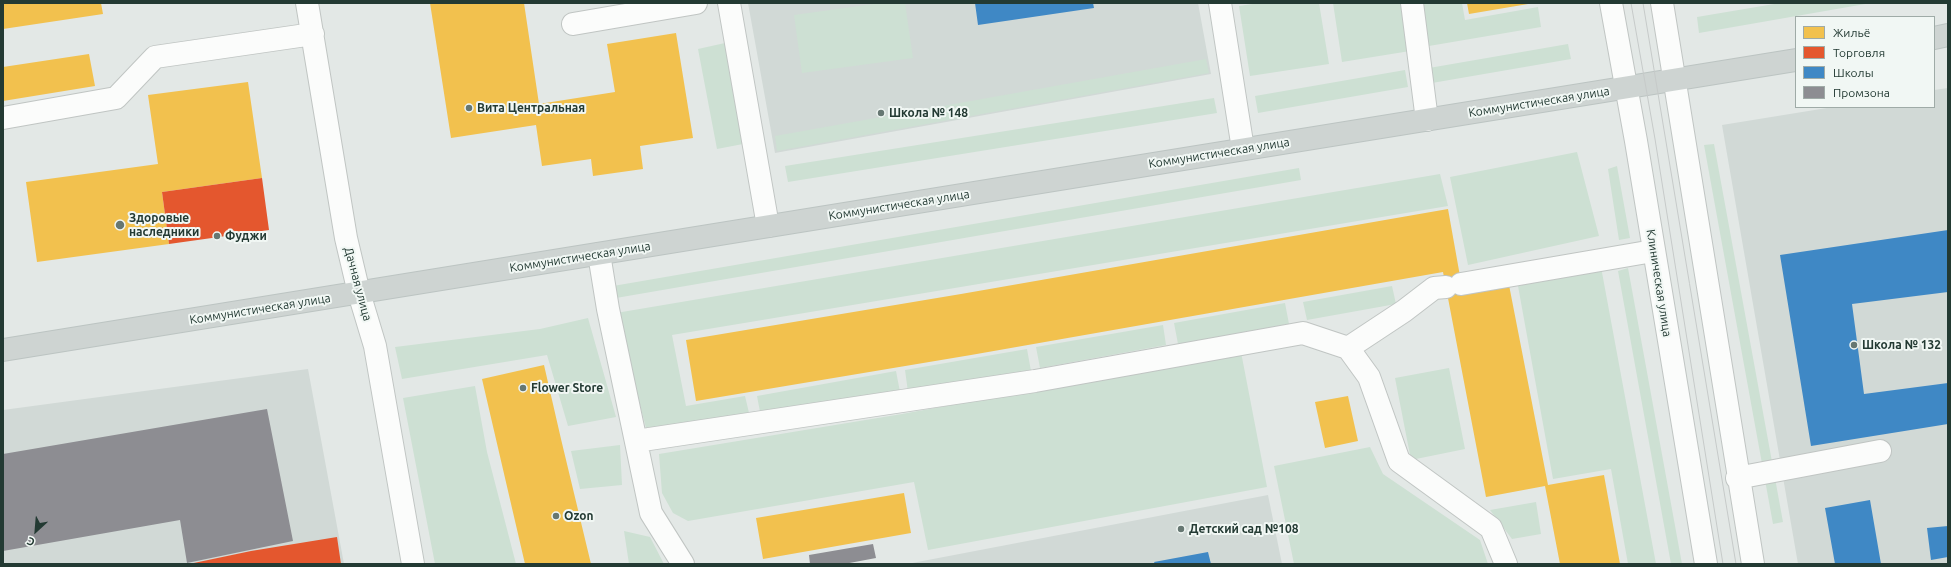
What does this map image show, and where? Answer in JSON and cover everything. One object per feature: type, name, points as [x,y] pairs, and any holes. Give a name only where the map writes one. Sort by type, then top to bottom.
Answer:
[{"type":"main road","points":[[1935,38],[1948,35]]},
{"type":"main road","name":"Коммунистическая улица","points":[[3,350],[1795,60]]},
{"type":"street","name":"Дачная улица","points":[[307,3],[346,238],[359,293],[376,346],[413,564]]},
{"type":"street","points":[[573,24],[696,3]]},
{"type":"street","points":[[728,3],[768,226]]},
{"type":"street","points":[[1220,3],[1243,149]]},
{"type":"street","points":[[1412,3],[1427,120]]},
{"type":"street","name":"Клиническая улица","points":[[1611,3],[1627,87],[1706,564]]},
{"type":"street","points":[[1662,3],[1752,564]]},
{"type":"street","points":[[3,118],[116,98],[154,57],[313,34]]},
{"type":"street","points":[[1348,348],[1404,311],[1434,288],[1654,251]]},
{"type":"street","points":[[599,254],[608,309],[651,513],[683,564]]},
{"type":"street","points":[[636,441],[1028,382],[1303,333],[1348,348],[1369,377],[1399,461],[1491,528],[1506,564]]},
{"type":"street","points":[[1737,478],[1880,451]]},
{"type":"shaded area","name":"Школа № 148","points":[[748,3],[1198,3],[1211,74],[775,153]]},
{"type":"shaded area","name":"Школа № 132","points":[[1948,88],[1948,564],[1798,564],[1722,125],[1827,108],[1935,108],[1935,90]]},
{"type":"shaded area","points":[[308,369],[344,564],[3,564],[3,410]]},
{"type":"shaded area","name":"Детский сад №108","points":[[1268,495],[1282,564],[907,564]]},
{"type":"green space","points":[[881,3],[905,3],[913,58],[802,73],[794,15]]},
{"type":"green space","points":[[1259,3],[1319,3],[1329,64],[1250,76],[1239,6]]},
{"type":"green space","points":[[1333,3],[1403,3],[1410,51],[1342,62]]},
{"type":"green space","points":[[1416,3],[1462,3],[1465,20],[1538,7],[1541,27],[1423,47]]},
{"type":"green space","points":[[1780,3],[1871,3],[1699,33],[1697,17]]},
{"type":"green space","points":[[725,43],[743,144],[717,149],[698,49]]},
{"type":"green space","points":[[1568,44],[1571,59],[1432,83],[1429,68]]},
{"type":"green space","points":[[1206,59],[1209,73],[777,151],[775,136]]},
{"type":"green space","points":[[1405,70],[1408,87],[1258,113],[1255,96]]},
{"type":"green space","points":[[1214,98],[1217,113],[788,182],[785,166]]},
{"type":"green space","points":[[1714,144],[1783,522],[1773,524],[1704,145]]},
{"type":"green space","points":[[1577,152],[1599,236],[1468,265],[1450,177]]},
{"type":"green space","points":[[1617,166],[1630,238],[1619,240],[1608,169]]},
{"type":"green space","points":[[1299,168],[1301,180],[616,298],[613,286]]},
{"type":"green space","points":[[1440,174],[1448,206],[672,335],[686,406],[745,396],[750,417],[646,428],[616,313]]},
{"type":"green space","points":[[1601,267],[1656,564],[1628,564],[1611,469],[1553,479],[1518,286]]},
{"type":"green space","points":[[1628,268],[1682,564],[1671,564],[1618,271]]},
{"type":"green space","points":[[1392,286],[1396,304],[1307,320],[1303,302]]},
{"type":"green space","points":[[1285,303],[1289,324],[1178,344],[1174,323]]},
{"type":"green space","points":[[588,318],[616,417],[568,426],[547,355],[402,379],[395,347],[540,329]]},
{"type":"green space","points":[[1163,325],[1166,345],[1040,368],[1036,347]]},
{"type":"green space","points":[[1027,349],[1031,371],[908,392],[905,370]]},
{"type":"green space","points":[[1241,352],[1267,487],[928,550],[914,482],[688,521],[673,513],[662,493],[659,454],[902,414]]},
{"type":"green space","points":[[1449,368],[1465,449],[1411,460],[1395,378]]},
{"type":"green space","points":[[896,371],[900,392],[761,417],[757,396]]},
{"type":"green space","points":[[475,386],[487,452],[516,564],[435,564],[403,398]]},
{"type":"green space","points":[[620,445],[622,485],[580,489],[571,451]]},
{"type":"green space","points":[[1370,447],[1383,474],[1480,540],[1488,564],[1294,564],[1274,466]]},
{"type":"green space","points":[[1536,502],[1541,534],[1512,539],[1490,510]]},
{"type":"green space","points":[[624,531],[650,537],[664,564],[629,564]]},
{"type":"building: Жильё","points":[[3,3],[101,3],[103,14],[3,29]]},
{"type":"building: Жильё","points":[[430,3],[524,3],[539,104],[615,92],[607,44],[676,33],[693,138],[640,146],[643,169],[593,176],[591,159],[542,166],[536,125],[451,138]]},
{"type":"building: Жильё","points":[[1467,3],[1528,3],[1528,4],[1469,14]]},
{"type":"building: Жильё","points":[[89,54],[95,86],[3,101],[3,67]]},
{"type":"building: Жильё","points":[[248,82],[262,178],[162,192],[169,244],[37,262],[26,182],[158,164],[148,95]]},
{"type":"building: Жильё","points":[[1448,209],[1463,293],[1509,285],[1548,485],[1604,475],[1620,564],[1560,564],[1545,486],[1486,497],[1443,272],[971,355],[696,401],[686,340],[961,294]]},
{"type":"building: Жильё","points":[[544,365],[591,564],[525,564],[482,379]]},
{"type":"building: Жильё","points":[[1348,396],[1358,441],[1325,448],[1315,402]]},
{"type":"building: Жильё","points":[[904,493],[911,533],[763,559],[756,518]]},
{"type":"building: Торговля","points":[[262,178],[269,230],[169,244],[162,192]]},
{"type":"building: Торговля","points":[[337,537],[341,564],[189,564],[251,551]]},
{"type":"building: Школы","points":[[975,3],[1093,3],[1094,8],[978,25]]},
{"type":"building: Школы","points":[[1948,230],[1948,292],[1852,304],[1864,394],[1948,383],[1948,424],[1811,446],[1780,255]]},
{"type":"building: Школы","points":[[1870,500],[1881,564],[1835,564],[1825,508]]},
{"type":"building: Школы","points":[[1948,526],[1948,557],[1931,560],[1927,528]]},
{"type":"building: Школы","points":[[1208,552],[1211,564],[1155,564],[1154,562]]},
{"type":"building: Промзона","points":[[267,409],[293,541],[187,563],[180,520],[3,551],[3,454]]},
{"type":"building: Промзона","points":[[873,544],[876,558],[844,564],[810,564],[809,555]]},
{"type":"tram line","points":[[1631,3],[1655,139],[1723,564]]},
{"type":"tram line","points":[[1643,3],[1736,564]]},
{"type":"place","name":"Вита Центральная","points":[[469,108]]},
{"type":"place","name":"Школа № 148","points":[[881,113]]},
{"type":"place","name":"Здоровые наследники","points":[[120,225]]},
{"type":"place","name":"Фуджи","points":[[217,236]]},
{"type":"place","name":"Школа № 132","points":[[1854,345]]},
{"type":"place","name":"Flower Store","points":[[523,388]]},
{"type":"place","name":"Ozon","points":[[556,516]]},
{"type":"place","name":"Детский сад №108","points":[[1181,529]]}]
